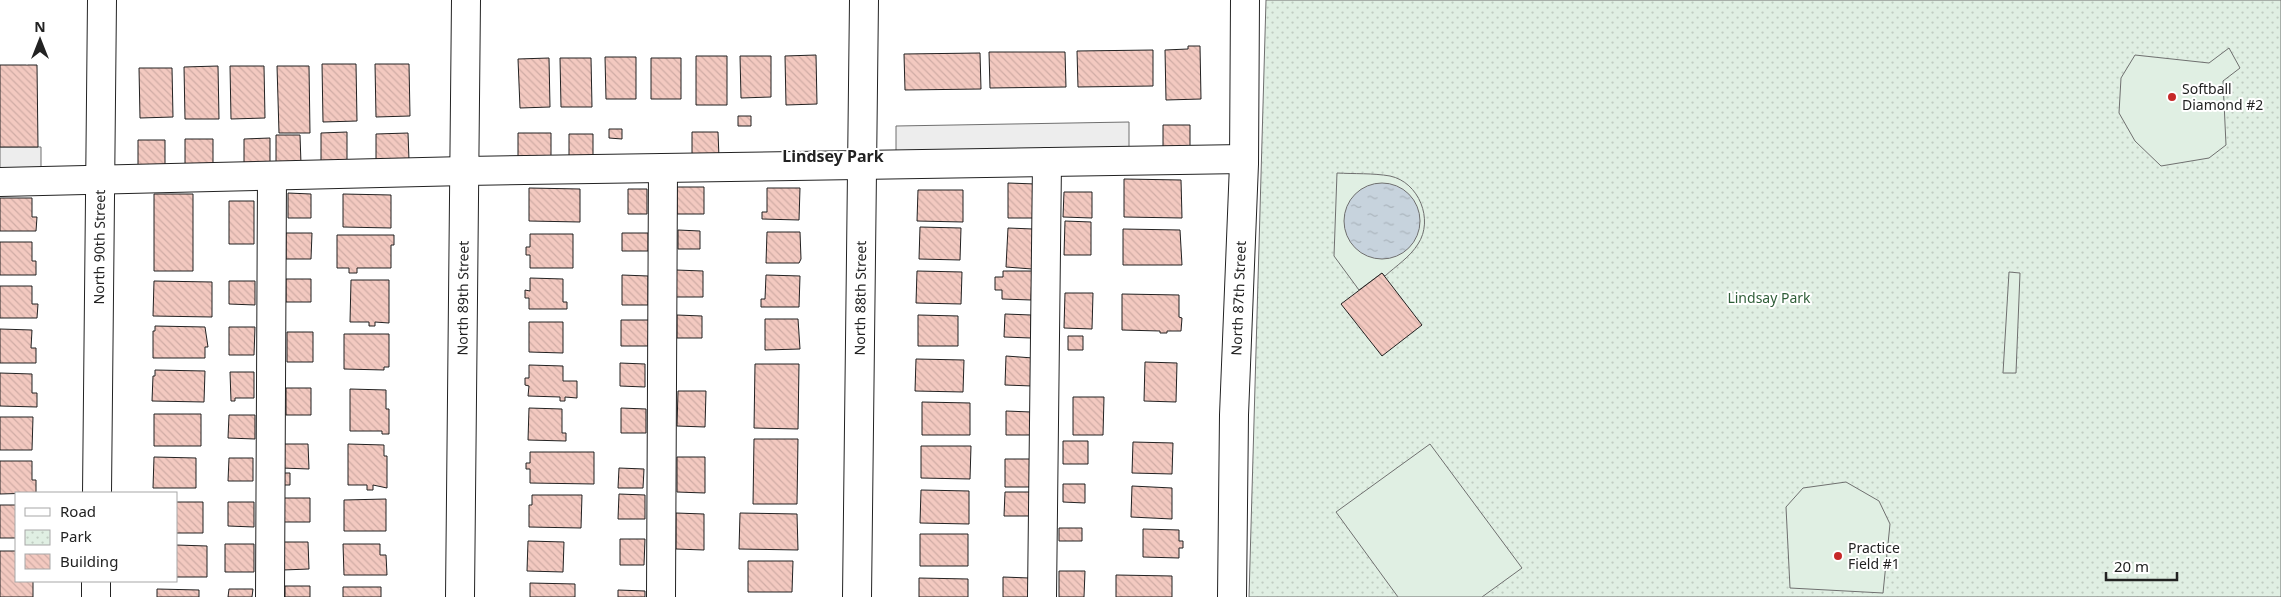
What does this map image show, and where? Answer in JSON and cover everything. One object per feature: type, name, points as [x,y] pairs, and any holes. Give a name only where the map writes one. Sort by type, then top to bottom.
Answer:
[{"type":"street","name":"North 90th Street","points":[[97,492],[102,0]]},
{"type":"street","name":"North 89th Street","points":[[460,597],[466,0]]},
{"type":"street","name":"North 88th Street","points":[[857,597],[864,0]]},
{"type":"street","name":"North 87th Street","points":[[1232,597],[1234,415],[1244,159],[1245,0]]},
{"type":"street","points":[[0,182],[465,171],[1244,159]]},
{"type":"street","points":[[1042,597],[1047,162]]},
{"type":"street","points":[[661,597],[663,168]]},
{"type":"street","points":[[270,597],[272,176]]},
{"type":"street","points":[[96,582],[96,597]]},
{"type":"green space","name":"Lindsay Park","points":[[1266,0],[2281,0],[2281,597],[1249,597]]},
{"type":"green space","name":"Softball Diamond #2","points":[[2229,48],[2240,68],[2223,81],[2226,145],[2209,158],[2161,166],[2135,141],[2119,113],[2121,78],[2135,55],[2209,63]]},
{"type":"green space","points":[[1337,173],[1384,175],[1400,180],[1416,194],[1424,214],[1423,234],[1415,249],[1385,276],[1382,273],[1359,290],[1334,256]]},
{"type":"green space","points":[[2009,272],[2020,273],[2016,373],[2003,373]]},
{"type":"green space","points":[[1430,444],[1522,568],[1482,597],[1398,597],[1336,512]]},
{"type":"green space","name":"Practice Field #1","points":[[1846,482],[1879,501],[1890,524],[1883,593],[1790,588],[1786,507],[1803,488]]},
{"type":"shaded area","points":[[1129,122],[1129,174],[896,178],[896,126]]},
{"type":"shaded area","points":[[0,147],[41,147],[41,191],[0,191]]},
{"type":"water","points":[[1382,183],[1397,186],[1409,194],[1417,206],[1420,221],[1417,236],[1409,248],[1397,256],[1382,259],[1367,256],[1355,248],[1347,236],[1344,221],[1347,206],[1355,194],[1367,186]]},
{"type":"building","points":[[1188,46],[1200,46],[1201,99],[1166,100],[1165,50],[1188,49]]},
{"type":"building","points":[[1153,50],[1153,86],[1078,87],[1077,51]]},
{"type":"building","points":[[989,52],[1065,52],[1066,87],[990,88]]},
{"type":"building","points":[[980,53],[981,89],[905,90],[904,54]]},
{"type":"building","points":[[816,55],[817,104],[786,105],[785,56]]},
{"type":"building","points":[[696,56],[727,56],[727,105],[696,105]]},
{"type":"building","points":[[740,56],[771,56],[771,97],[741,98]]},
{"type":"building","points":[[605,57],[636,57],[636,99],[606,99]]},
{"type":"building","points":[[549,58],[550,107],[520,108],[518,59]]},
{"type":"building","points":[[560,58],[591,58],[592,107],[561,107]]},
{"type":"building","points":[[651,58],[681,58],[681,99],[651,99]]},
{"type":"building","points":[[322,64],[356,64],[357,121],[323,122]]},
{"type":"building","points":[[375,64],[409,64],[410,116],[376,117]]},
{"type":"building","points":[[0,65],[37,65],[38,147],[0,147]]},
{"type":"building","points":[[218,66],[219,119],[185,119],[184,67]]},
{"type":"building","points":[[230,66],[264,66],[265,118],[231,119]]},
{"type":"building","points":[[277,66],[309,66],[310,133],[279,133]]},
{"type":"building","points":[[139,68],[172,68],[173,117],[140,118]]},
{"type":"building","points":[[738,116],[751,116],[751,126],[738,126]]},
{"type":"building","points":[[1163,125],[1190,125],[1190,152],[1163,152]]},
{"type":"building","points":[[609,129],[622,129],[622,139],[609,138]]},
{"type":"building","points":[[347,132],[347,161],[321,161],[321,133]]},
{"type":"building","points":[[692,132],[718,132],[719,158],[692,158]]},
{"type":"building","points":[[408,133],[409,160],[376,160],[376,134]]},
{"type":"building","points":[[518,133],[551,133],[551,160],[518,160]]},
{"type":"building","points":[[569,134],[593,134],[593,159],[569,160]]},
{"type":"building","points":[[276,135],[300,135],[301,164],[276,164]]},
{"type":"building","points":[[270,138],[270,164],[244,164],[244,139]]},
{"type":"building","points":[[185,139],[213,139],[213,165],[185,165]]},
{"type":"building","points":[[138,140],[165,140],[165,168],[138,168]]},
{"type":"building","points":[[1124,179],[1181,180],[1182,218],[1124,217]]},
{"type":"building","points":[[1008,183],[1036,184],[1035,218],[1008,218]]},
{"type":"building","points":[[677,187],[704,187],[704,214],[677,214]]},
{"type":"building","points":[[529,188],[580,189],[580,222],[529,221]]},
{"type":"building","points":[[767,188],[800,188],[799,220],[762,219],[762,212],[767,212]]},
{"type":"building","points":[[628,189],[647,189],[647,214],[628,214]]},
{"type":"building","points":[[918,190],[963,190],[963,222],[917,221]]},
{"type":"building","points":[[1064,192],[1092,192],[1092,218],[1063,217]]},
{"type":"building","points":[[288,193],[311,194],[311,218],[288,218]]},
{"type":"building","points":[[154,194],[193,194],[193,271],[154,271]]},
{"type":"building","points":[[343,194],[391,195],[391,228],[343,227]]},
{"type":"building","points":[[0,198],[32,198],[32,217],[37,217],[36,231],[0,231]]},
{"type":"building","points":[[229,201],[254,201],[254,244],[229,244]]},
{"type":"building","points":[[1065,221],[1091,222],[1091,255],[1064,255]]},
{"type":"building","points":[[920,227],[961,228],[960,260],[919,259]]},
{"type":"building","points":[[1008,228],[1033,229],[1032,269],[1006,267]]},
{"type":"building","points":[[1123,229],[1180,230],[1182,265],[1123,265]]},
{"type":"building","points":[[678,230],[700,231],[700,249],[678,249]]},
{"type":"building","points":[[767,232],[800,232],[801,259],[799,263],[766,263]]},
{"type":"building","points":[[286,233],[312,233],[311,259],[286,259]]},
{"type":"building","points":[[622,233],[648,233],[648,251],[622,251]]},
{"type":"building","points":[[530,234],[573,234],[573,268],[530,268],[530,255],[526,255],[526,247],[530,247]]},
{"type":"building","points":[[337,235],[394,235],[394,245],[391,245],[391,268],[357,268],[357,273],[349,273],[349,268],[337,268]]},
{"type":"building","points":[[0,242],[32,242],[32,261],[36,261],[36,275],[0,275]]},
{"type":"building","points":[[676,270],[703,271],[703,297],[676,297]]},
{"type":"building","points":[[917,271],[962,272],[961,304],[916,303]]},
{"type":"building","points":[[1003,271],[1032,271],[1031,300],[1002,299],[1002,290],[995,290],[995,277],[1003,277]]},
{"type":"building","points":[[1382,273],[1422,325],[1382,356],[1341,304]]},
{"type":"building","points":[[622,275],[648,276],[648,305],[622,305]]},
{"type":"building","points":[[766,275],[800,276],[799,307],[761,307],[761,299],[765,299]]},
{"type":"building","points":[[530,278],[563,279],[563,302],[567,302],[567,309],[529,309],[529,298],[525,298],[525,290],[530,291]]},
{"type":"building","points":[[286,279],[311,279],[311,302],[286,302]]},
{"type":"building","points":[[351,280],[389,280],[389,323],[375,322],[375,326],[369,326],[369,322],[350,322]]},
{"type":"building","points":[[154,281],[212,282],[212,317],[153,316]]},
{"type":"building","points":[[229,281],[255,281],[255,305],[229,304]]},
{"type":"building","points":[[0,286],[32,286],[32,304],[38,304],[37,318],[0,318]]},
{"type":"building","points":[[1065,293],[1093,293],[1092,329],[1064,328]]},
{"type":"building","points":[[1122,294],[1179,295],[1179,317],[1182,318],[1181,331],[1160,333],[1160,331],[1122,330]]},
{"type":"building","points":[[1005,314],[1031,315],[1031,338],[1004,337]]},
{"type":"building","points":[[677,315],[702,316],[702,338],[677,338]]},
{"type":"building","points":[[918,315],[958,316],[958,346],[918,346]]},
{"type":"building","points":[[765,319],[798,319],[800,349],[765,350]]},
{"type":"building","points":[[621,320],[649,320],[648,346],[621,346]]},
{"type":"building","points":[[529,322],[563,322],[563,353],[529,352]]},
{"type":"building","points":[[155,326],[205,327],[208,347],[205,347],[205,358],[153,358],[153,331],[155,331]]},
{"type":"building","points":[[229,327],[255,327],[254,355],[229,355]]},
{"type":"building","points":[[0,329],[32,330],[31,348],[36,348],[36,363],[0,363]]},
{"type":"building","points":[[287,332],[313,332],[313,362],[287,362]]},
{"type":"building","points":[[344,334],[389,334],[389,367],[384,367],[384,370],[344,369]]},
{"type":"building","points":[[1068,336],[1083,336],[1083,350],[1068,350]]},
{"type":"building","points":[[1006,356],[1033,358],[1032,386],[1005,385]]},
{"type":"building","points":[[916,359],[964,360],[963,392],[915,391]]},
{"type":"building","points":[[1145,362],[1177,363],[1176,402],[1144,401]]},
{"type":"building","points":[[620,363],[645,364],[645,387],[620,386]]},
{"type":"building","points":[[755,364],[799,364],[798,429],[754,428]]},
{"type":"building","points":[[529,365],[563,366],[563,381],[577,381],[577,398],[565,397],[565,401],[560,401],[560,397],[528,396],[529,386],[525,385],[525,378],[529,378]]},
{"type":"building","points":[[155,370],[205,371],[204,402],[152,401]]},
{"type":"building","points":[[230,372],[254,372],[254,398],[235,398],[235,401],[231,401]]},
{"type":"building","points":[[0,373],[32,374],[32,393],[37,393],[37,407],[0,406]]},
{"type":"building","points":[[286,388],[311,388],[311,415],[286,415]]},
{"type":"building","points":[[350,389],[386,390],[386,409],[389,409],[389,434],[382,434],[382,431],[350,431]]},
{"type":"building","points":[[678,391],[706,391],[705,427],[677,426]]},
{"type":"building","points":[[1073,397],[1104,397],[1103,435],[1073,435]]},
{"type":"building","points":[[922,402],[970,403],[970,435],[922,435]]},
{"type":"building","points":[[529,408],[562,409],[562,433],[566,433],[566,441],[528,440]]},
{"type":"building","points":[[621,408],[646,409],[646,433],[621,433]]},
{"type":"building","points":[[1006,411],[1031,412],[1031,435],[1006,435]]},
{"type":"building","points":[[154,414],[201,414],[201,446],[154,446]]},
{"type":"building","points":[[229,415],[255,415],[255,439],[228,438]]},
{"type":"building","points":[[0,417],[33,417],[32,450],[0,450]]},
{"type":"building","points":[[754,439],[798,439],[797,504],[753,504]]},
{"type":"building","points":[[1063,441],[1088,441],[1088,464],[1063,464]]},
{"type":"building","points":[[1133,442],[1173,443],[1172,474],[1132,473]]},
{"type":"building","points":[[282,444],[308,444],[309,469],[282,468]]},
{"type":"building","points":[[348,444],[384,445],[384,456],[387,456],[387,488],[373,485],[373,490],[367,490],[367,485],[348,485]]},
{"type":"building","points":[[921,446],[971,446],[970,479],[921,478]]},
{"type":"building","points":[[530,452],[594,452],[594,484],[530,483],[530,469],[526,469],[526,463],[530,463]]},
{"type":"building","points":[[154,457],[196,458],[196,488],[153,488]]},
{"type":"building","points":[[677,457],[705,457],[705,493],[677,492]]},
{"type":"building","points":[[229,458],[253,458],[253,481],[228,481]]},
{"type":"building","points":[[1005,459],[1031,459],[1031,487],[1005,487]]},
{"type":"building","points":[[0,461],[32,461],[32,480],[36,480],[36,492],[0,494]]},
{"type":"building","points":[[619,468],[644,469],[643,488],[618,488]]},
{"type":"building","points":[[281,473],[290,473],[290,485],[281,485]]},
{"type":"building","points":[[1063,484],[1085,484],[1085,503],[1063,502]]},
{"type":"building","points":[[1132,486],[1172,488],[1172,519],[1131,517]]},
{"type":"building","points":[[921,490],[969,491],[969,524],[920,523]]},
{"type":"building","points":[[1005,492],[1031,492],[1030,516],[1004,516]]},
{"type":"building","points":[[619,494],[645,495],[645,519],[618,519]]},
{"type":"building","points":[[532,495],[582,495],[581,528],[529,527],[529,505],[532,505]]},
{"type":"building","points":[[283,498],[310,498],[310,522],[283,522]]},
{"type":"building","points":[[386,499],[386,531],[344,531],[344,500]]},
{"type":"building","points":[[178,502],[203,502],[203,533],[178,533]]},
{"type":"building","points":[[228,502],[254,502],[254,527],[228,526]]},
{"type":"building","points":[[0,505],[15,505],[15,538],[0,538]]},
{"type":"building","points":[[676,513],[704,514],[704,550],[676,549]]},
{"type":"building","points":[[740,513],[797,514],[798,550],[739,549]]},
{"type":"building","points":[[1059,528],[1082,528],[1082,541],[1059,541]]},
{"type":"building","points":[[1143,529],[1179,530],[1179,541],[1183,541],[1183,548],[1179,548],[1179,558],[1143,557]]},
{"type":"building","points":[[920,534],[968,534],[968,566],[920,566]]},
{"type":"building","points":[[620,539],[645,539],[644,565],[620,565]]},
{"type":"building","points":[[528,541],[564,542],[563,572],[527,571]]},
{"type":"building","points":[[282,542],[308,542],[309,569],[283,570]]},
{"type":"building","points":[[225,544],[254,544],[254,572],[225,572]]},
{"type":"building","points":[[343,544],[380,544],[380,555],[386,555],[387,575],[344,575]]},
{"type":"building","points":[[178,545],[207,546],[207,577],[178,577]]},
{"type":"building","points":[[0,551],[15,551],[15,582],[33,582],[33,597],[0,597]]},
{"type":"building","points":[[748,561],[793,561],[792,592],[748,592]]},
{"type":"building","points":[[1059,571],[1085,571],[1084,597],[1059,597]]},
{"type":"building","points":[[1116,575],[1172,576],[1172,597],[1116,597]]},
{"type":"building","points":[[1003,577],[1029,578],[1028,597],[1003,597]]},
{"type":"building","points":[[919,578],[968,579],[968,597],[919,597]]},
{"type":"building","points":[[530,583],[575,584],[575,597],[530,597]]},
{"type":"building","points":[[285,586],[310,586],[310,597],[285,597]]},
{"type":"building","points":[[343,587],[381,587],[381,597],[343,597]]},
{"type":"building","points":[[157,589],[199,590],[199,597],[157,597]]},
{"type":"building","points":[[229,589],[253,589],[252,597],[228,597]]},
{"type":"building","points":[[618,590],[645,591],[645,597],[618,597]]},
{"type":"place","name":"Softball Diamond #2","points":[[2172,97]]},
{"type":"place","name":"Practice Field #1","points":[[1838,556]]},
{"type":"district","name":"Lindsey Park","points":[[833,156]]}]
